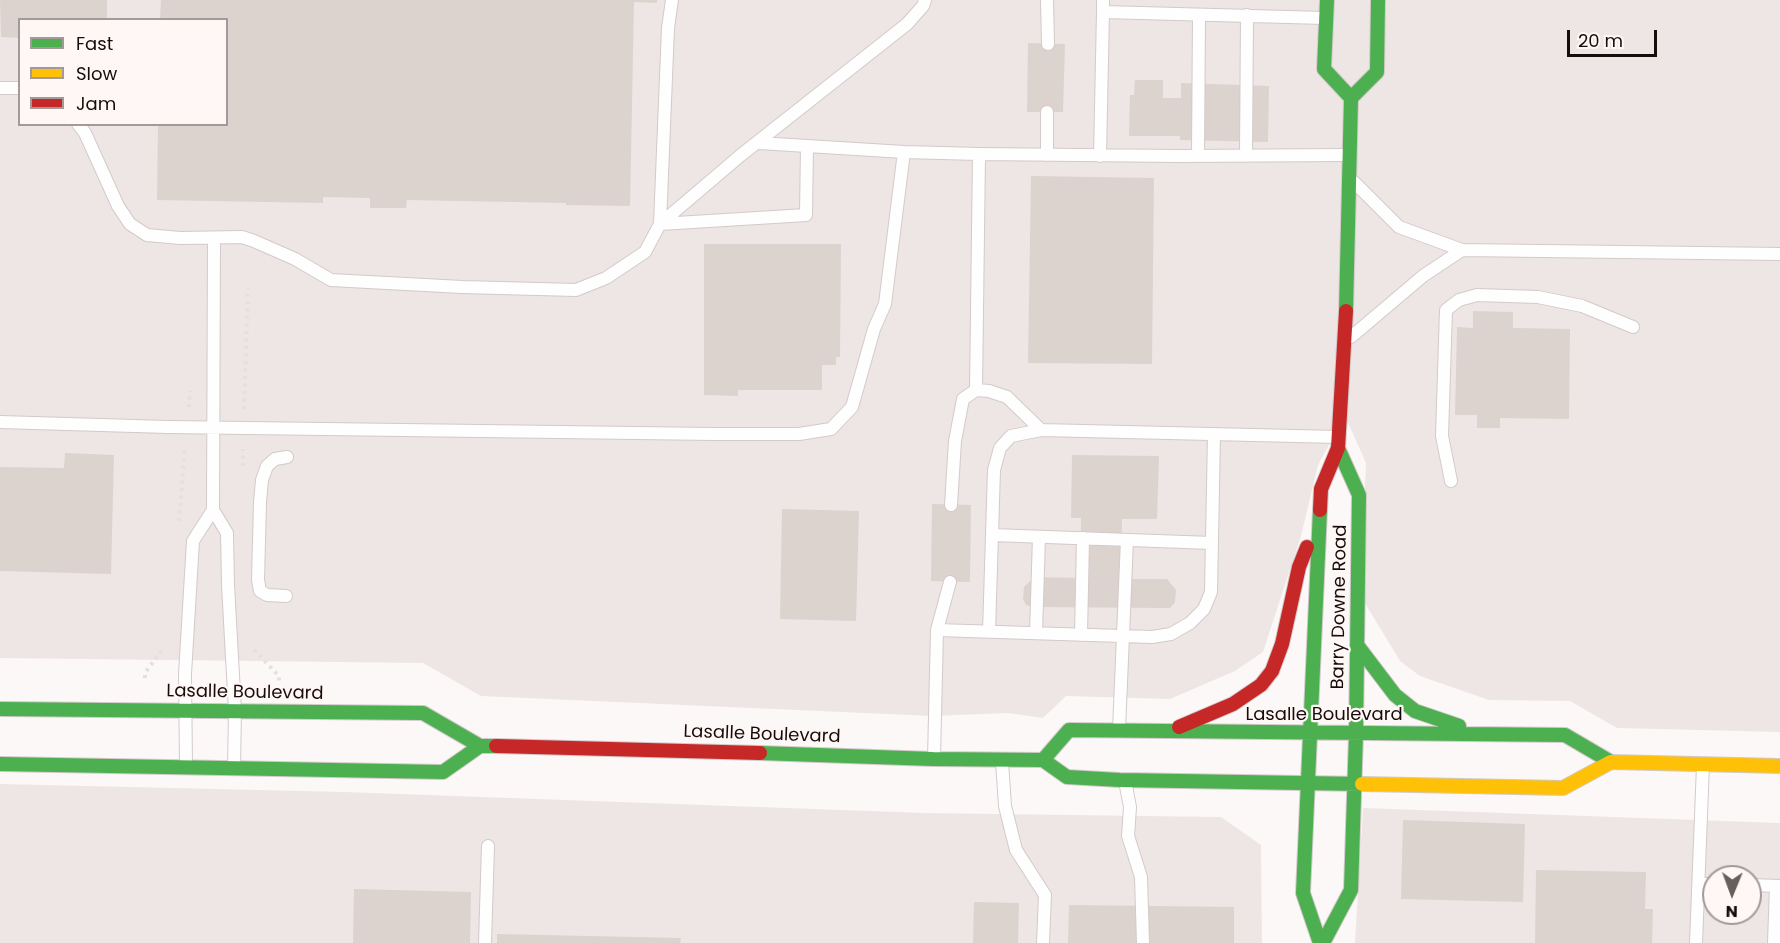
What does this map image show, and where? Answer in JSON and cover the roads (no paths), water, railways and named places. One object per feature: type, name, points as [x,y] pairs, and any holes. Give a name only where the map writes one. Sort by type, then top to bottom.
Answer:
[{"type":"main road","points":[[1326,0],[1324,69],[1351,98],[1377,72],[1378,0]]},
{"type":"main road","name":"Barry Downe Road","points":[[1322,943],[1303,893],[1321,489],[1339,442],[1345,342],[1351,98]]},
{"type":"main road","name":"Barry Downe Road","points":[[1322,943],[1351,891],[1356,734],[1359,495],[1339,442]]},
{"type":"main road","points":[[1167,732],[1233,704],[1261,685],[1272,670],[1282,644],[1299,567],[1320,515]]},
{"type":"main road","points":[[1357,645],[1395,695],[1415,711],[1484,734]]},
{"type":"main road","name":"Lasalle Boulevard","points":[[0,709],[423,713],[480,746],[1043,760],[1067,777],[1125,780],[1563,788],[1611,762]]},
{"type":"main road","name":"Lasalle Boulevard","points":[[1043,760],[1069,730],[1565,735],[1611,762],[1780,766]]},
{"type":"main road","points":[[0,764],[443,772],[480,746]]},
{"type":"lane","points":[[660,224],[668,28],[672,0]]},
{"type":"lane","points":[[79,126],[117,206],[130,225],[147,235],[180,238],[242,237],[295,260],[331,280],[576,290],[606,278],[645,252],[660,224],[907,24],[923,6],[925,0]]},
{"type":"lane","points":[[1047,0],[1048,44]]},
{"type":"lane","points":[[1100,156],[1103,6],[1199,15],[1326,18]]},
{"type":"lane","points":[[1198,156],[1199,15]]},
{"type":"lane","points":[[1246,156],[1247,15]]},
{"type":"lane","points":[[0,88],[18,88]]},
{"type":"lane","points":[[1047,112],[1047,155]]},
{"type":"lane","points":[[759,143],[979,154],[1100,156],[1349,154]]},
{"type":"lane","points":[[660,224],[806,215],[807,146]]},
{"type":"lane","points":[[0,422],[704,434],[799,434],[831,429],[852,406],[874,329],[885,304],[904,152]]},
{"type":"lane","points":[[976,390],[979,154]]},
{"type":"lane","points":[[1349,177],[1399,227],[1462,250],[1780,254]]},
{"type":"lane","points":[[214,238],[213,510],[227,533],[235,711],[234,768]]},
{"type":"lane","points":[[1345,342],[1423,276],[1462,250]]},
{"type":"lane","points":[[1450,481],[1442,436],[1446,310],[1459,300],[1477,295],[1538,297],[1582,306],[1634,327]]},
{"type":"lane","points":[[951,504],[958,417],[963,399],[976,390],[989,391],[1007,397],[1041,430]]},
{"type":"lane","points":[[989,632],[994,470],[1000,448],[1011,436],[1041,430],[1214,434],[1339,442]]},
{"type":"lane","points":[[937,630],[1152,637],[1171,634],[1190,624],[1204,609],[1211,592],[1214,434]]},
{"type":"lane","points":[[286,596],[267,595],[260,591],[258,580],[262,480],[267,466],[275,459],[287,457]]},
{"type":"lane","points":[[186,767],[185,674],[193,541],[213,510]]},
{"type":"lane","points":[[992,535],[1212,543]]},
{"type":"lane","points":[[1036,633],[1039,537]]},
{"type":"lane","points":[[1081,635],[1083,538]]},
{"type":"lane","points":[[1119,731],[1127,540]]},
{"type":"lane","points":[[933,759],[937,630],[950,582]]},
{"type":"lane","points":[[1002,759],[1005,806],[1016,850],[1045,895],[1042,943]]},
{"type":"lane","points":[[1696,943],[1703,764]]},
{"type":"lane","points":[[1125,780],[1130,807],[1128,836],[1142,877],[1143,943]]},
{"type":"lane","points":[[485,943],[488,846]]},
{"type":"lane","points":[[1762,885],[1778,886],[1774,943]]}]
